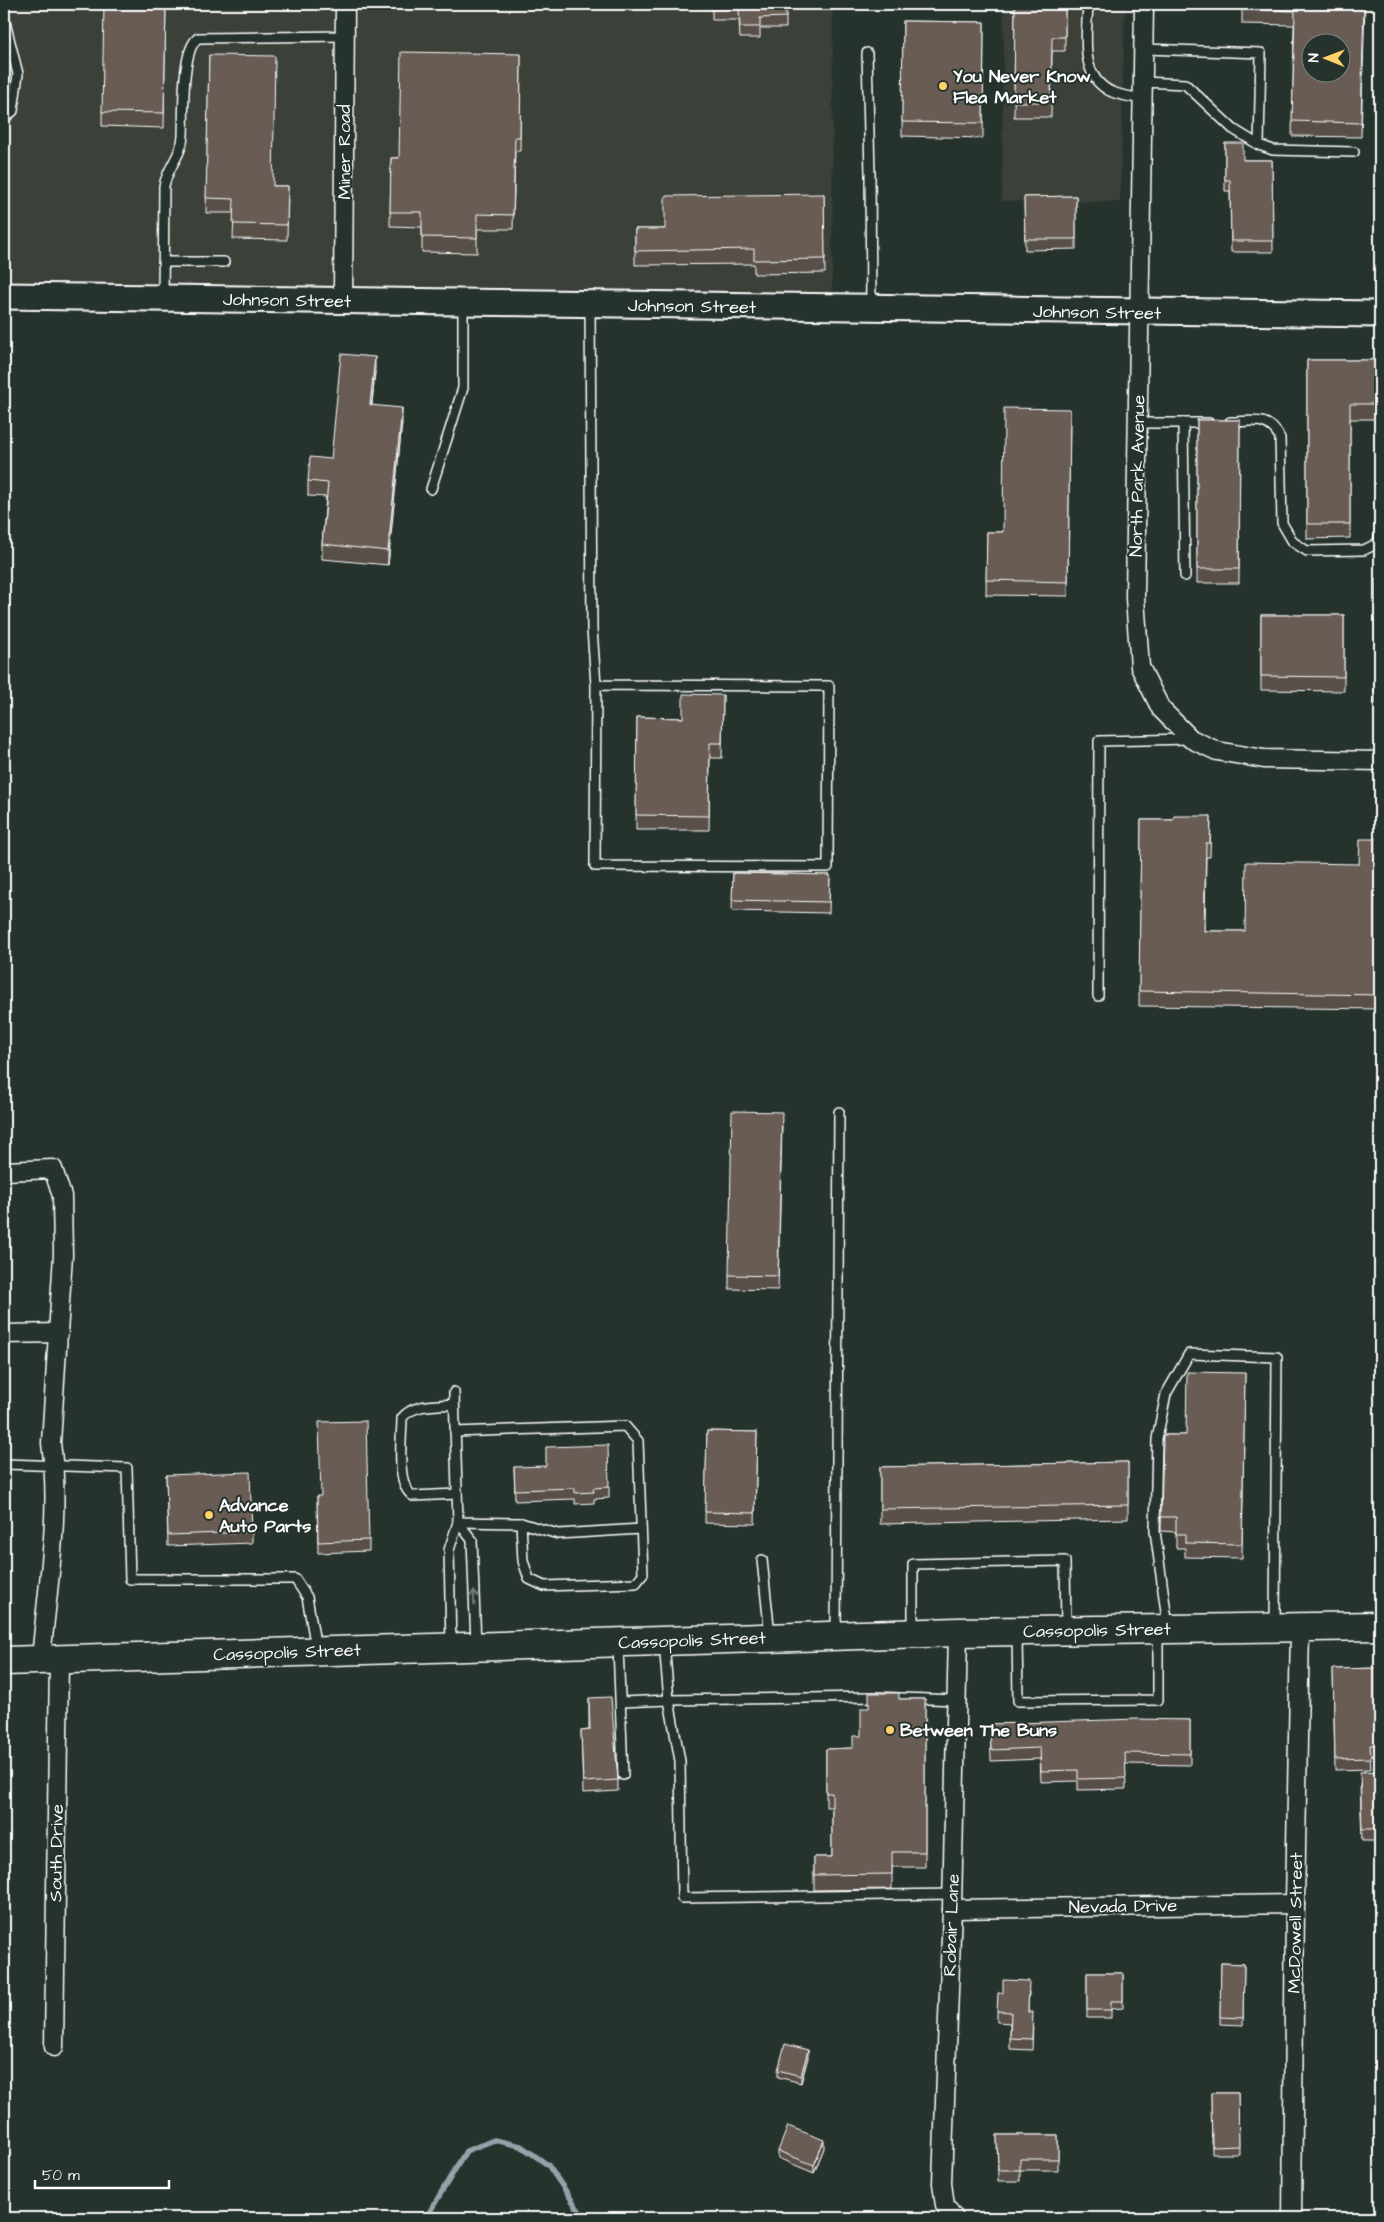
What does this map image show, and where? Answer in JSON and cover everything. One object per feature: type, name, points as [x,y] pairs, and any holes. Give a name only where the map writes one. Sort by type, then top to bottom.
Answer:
[{"type":"main road","name":"Cassopolis Street","points":[[4,1661],[913,1633],[1380,1626]]},
{"type":"street","name":"Miner Road","points":[[343,300],[345,4]]},
{"type":"street","name":"North Park Avenue","points":[[1144,4],[1135,598],[1140,667],[1162,708],[1191,740],[1217,751],[1264,758],[1380,761]]},
{"type":"street","name":"Johnson Street","points":[[4,296],[1140,313],[1380,314]]},
{"type":"street","name":"South Drive","points":[[4,1171],[52,1169],[62,1196],[63,1255],[51,1443],[54,1464],[50,1659],[54,2047]]},
{"type":"street","points":[[4,1334],[59,1333]]},
{"type":"street","name":"McDowell Street","points":[[1288,1627],[1295,1904],[1292,2218]]},
{"type":"street","name":"Robair Lane","points":[[953,2217],[945,2206],[942,2183],[952,1901],[958,1632]]},
{"type":"street","name":"Nevada Drive","points":[[952,1901],[1295,1904]]},
{"type":"lane","points":[[1088,4],[1087,60],[1093,74],[1103,86],[1113,92],[1184,84],[1233,129],[1259,145],[1273,150],[1354,152]]},
{"type":"lane","points":[[4,18],[18,74],[13,111],[4,119]]},
{"type":"lane","points":[[163,298],[164,186],[166,174],[177,158],[183,140],[187,55],[194,41],[198,38],[345,36]]},
{"type":"lane","points":[[1144,49],[1261,53],[1259,145]]},
{"type":"lane","points":[[867,54],[870,174],[870,308]]},
{"type":"lane","points":[[163,262],[224,262]]},
{"type":"lane","points":[[431,489],[464,388],[463,302]]},
{"type":"lane","points":[[590,304],[592,629],[596,685],[595,866],[828,866],[829,686],[596,685]]},
{"type":"lane","points":[[1138,423],[1267,422],[1276,429],[1280,438],[1282,523],[1293,542],[1307,551],[1364,550],[1374,546],[1378,542],[1380,534],[1380,488]]},
{"type":"lane","points":[[1183,423],[1184,576]]},
{"type":"lane","points":[[1098,996],[1100,740],[1191,740]]},
{"type":"lane","points":[[836,1635],[839,1112]]},
{"type":"lane","points":[[1018,1631],[1018,1701],[1158,1700],[1163,1629],[1155,1531],[1157,1439],[1166,1394],[1189,1354],[1277,1357],[1288,1627]]},
{"type":"lane","points":[[454,1392],[458,1522],[450,1550],[463,1647]]},
{"type":"lane","points":[[454,1404],[417,1407],[407,1411],[402,1418],[402,1481],[413,1496],[457,1494]]},
{"type":"lane","points":[[455,1432],[625,1426],[638,1441],[643,1574],[636,1583],[544,1586],[529,1579],[523,1561],[521,1523]]},
{"type":"lane","points":[[4,1464],[54,1464],[127,1468],[130,1579],[295,1579],[307,1597],[317,1651]]},
{"type":"lane","points":[[458,1522],[521,1523],[558,1534],[641,1529]]},
{"type":"lane","points":[[458,1522],[472,1540],[463,1647]]},
{"type":"lane","points":[[762,1560],[770,1637]]},
{"type":"lane","points":[[913,1633],[913,1564],[1046,1561],[1065,1561],[1066,1630]]},
{"type":"lane","points":[[664,1640],[669,1700],[676,1729],[680,1761],[682,1898],[952,1901]]},
{"type":"lane","points":[[618,1642],[623,1775]]},
{"type":"lane","points":[[621,1702],[874,1697],[956,1700]]},
{"type":"shaded area","points":[[4,4],[833,4],[832,296],[4,284]]},
{"type":"shaded area","points":[[1004,4],[1125,4],[1120,202],[1002,201]]},
{"type":"building","points":[[104,4],[166,4],[164,113],[102,112]]},
{"type":"building","points":[[712,4],[786,4],[786,17],[760,18],[760,27],[740,27],[739,9],[712,9]]},
{"type":"building","points":[[1015,4],[1065,4],[1065,37],[1052,37],[1051,102],[1014,102]]},
{"type":"building","points":[[1242,4],[1364,4],[1361,123],[1292,121],[1295,11],[1242,9]]},
{"type":"building","name":"You Never Know Flea Market","points":[[903,21],[984,22],[983,123],[902,122]]},
{"type":"building","points":[[401,52],[521,54],[520,137],[515,137],[513,215],[477,214],[477,238],[422,237],[422,212],[390,212],[391,158],[399,158]]},
{"type":"building","points":[[209,55],[275,56],[273,186],[288,186],[287,225],[233,224],[234,199],[206,198]]},
{"type":"building","points":[[1225,143],[1243,143],[1243,160],[1272,160],[1273,241],[1231,241],[1230,180],[1225,180]]},
{"type":"building","points":[[824,194],[825,259],[754,260],[754,249],[635,251],[635,229],[665,229],[665,196]]},
{"type":"building","points":[[1076,196],[1076,239],[1025,239],[1024,197]]},
{"type":"building","points":[[341,354],[375,357],[370,405],[402,408],[388,551],[322,544],[328,483],[308,481],[310,457],[331,459]]},
{"type":"building","points":[[1307,360],[1380,360],[1380,404],[1350,404],[1350,524],[1307,524]]},
{"type":"building","points":[[1004,408],[1070,409],[1068,582],[986,580],[987,532],[1003,532]]},
{"type":"building","points":[[1197,420],[1240,420],[1239,569],[1197,569]]},
{"type":"building","points":[[1376,578],[1380,578],[1380,692],[1375,692]]},
{"type":"building","points":[[1261,615],[1344,615],[1344,677],[1261,676]]},
{"type":"building","points":[[683,694],[723,695],[722,743],[710,743],[709,816],[636,815],[637,717],[683,718]]},
{"type":"building","points":[[1174,816],[1211,816],[1210,843],[1206,843],[1204,931],[1245,931],[1246,862],[1359,864],[1360,839],[1380,839],[1380,995],[1139,991],[1141,820],[1173,820]]},
{"type":"building","points":[[733,873],[830,875],[829,902],[732,900]]},
{"type":"building","points":[[732,1111],[782,1112],[778,1276],[729,1275]]},
{"type":"building","points":[[1187,1372],[1245,1373],[1242,1544],[1185,1543],[1185,1534],[1176,1534],[1176,1517],[1161,1517],[1163,1435],[1186,1435]]},
{"type":"building","points":[[366,1421],[369,1540],[318,1542],[317,1496],[321,1496],[319,1422]]},
{"type":"building","points":[[707,1431],[757,1432],[755,1513],[705,1512]]},
{"type":"building","points":[[608,1445],[609,1487],[593,1488],[594,1492],[575,1493],[575,1488],[515,1490],[514,1467],[546,1466],[546,1447]]},
{"type":"building","points":[[1128,1462],[1128,1505],[880,1509],[880,1467]]},
{"type":"building","name":"Advance Auto Parts","points":[[250,1472],[252,1532],[168,1535],[166,1475]]},
{"type":"building","points":[[1380,1668],[1380,1745],[1370,1745],[1371,1758],[1335,1759],[1333,1669]]},
{"type":"building","points":[[869,1693],[899,1693],[899,1699],[925,1699],[925,1852],[892,1852],[892,1874],[814,1875],[814,1857],[832,1857],[832,1793],[826,1793],[826,1749],[853,1748],[853,1736],[861,1736],[861,1708],[869,1708]]},
{"type":"building","points":[[611,1697],[618,1780],[583,1782],[581,1731],[590,1730],[589,1698]]},
{"type":"building","points":[[1137,1719],[1190,1720],[1190,1754],[1125,1753],[1126,1778],[1078,1779],[1078,1770],[1041,1771],[1040,1748],[991,1750],[990,1724]]},
{"type":"building","points":[[1380,1771],[1380,1829],[1362,1829],[1360,1772]]},
{"type":"building","points":[[1221,1963],[1244,1964],[1243,2018],[1220,2017]]},
{"type":"building","points":[[1087,1973],[1123,1973],[1123,2001],[1111,2001],[1111,2010],[1087,2010]]},
{"type":"building","points":[[1003,1980],[1029,1981],[1028,2012],[1033,2012],[1032,2039],[1010,2038],[1011,2012],[997,2011],[998,1993],[1003,1993]]},
{"type":"building","points":[[785,2044],[808,2050],[801,2076],[778,2070]]},
{"type":"building","points":[[1211,2093],[1238,2093],[1239,2146],[1212,2147]]},
{"type":"building","points":[[788,2126],[824,2140],[814,2165],[778,2151]]},
{"type":"building","points":[[997,2135],[1058,2135],[1058,2159],[1020,2159],[1020,2170],[998,2170]]},
{"type":"waterway","points":[[426,2218],[466,2151],[494,2140],[521,2146],[548,2165],[584,2218]]},
{"type":"place","name":"You Never Know Flea Market","points":[[943,86]]},
{"type":"place","name":"Advance Auto Parts","points":[[209,1515]]},
{"type":"place","name":"Between The Buns","points":[[890,1730]]}]
